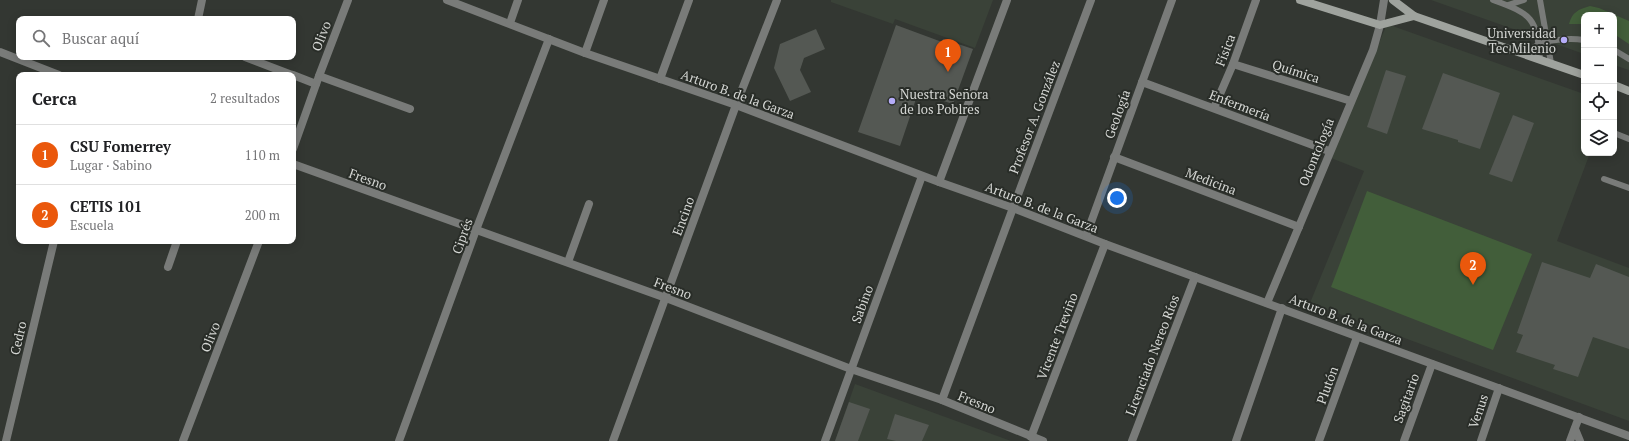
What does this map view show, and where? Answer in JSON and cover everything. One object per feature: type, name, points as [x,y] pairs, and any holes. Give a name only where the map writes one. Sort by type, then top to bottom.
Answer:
[{"type":"main road","points":[[1300,0],[1380,25],[1414,16]]},
{"type":"main road","points":[[1392,0],[1414,16],[1581,74]]},
{"type":"main road","points":[[1617,86],[1629,91]]},
{"type":"street","points":[[199,16],[202,0]]},
{"type":"street","name":"Olivo","points":[[296,141],[348,0]]},
{"type":"street","name":"Arturo B. de la Garza","points":[[447,0],[510,23],[584,53],[736,106],[1105,244],[1629,436]]},
{"type":"street","points":[[510,23],[518,0]]},
{"type":"street","points":[[584,53],[604,0]]},
{"type":"street","points":[[660,79],[689,0]]},
{"type":"street","name":"Encino","points":[[613,441],[736,106],[777,0]]},
{"type":"street","points":[[939,182],[1007,0]]},
{"type":"street","name":"Profesor A. González","points":[[942,400],[1012,208],[1091,0]]},
{"type":"street","name":"Geología","points":[[1086,236],[1172,0]]},
{"type":"street","name":"Física","points":[[1214,108],[1234,64],[1256,0]]},
{"type":"street","name":"Odontología","points":[[1267,303],[1373,50],[1380,25],[1384,0]]},
{"type":"street","name":"Ciprés","points":[[399,441],[476,230],[549,39]]},
{"type":"street","points":[[0,52],[16,58]]},
{"type":"street","points":[[21,60],[52,72]]},
{"type":"street","points":[[253,60],[285,72]]},
{"type":"street","name":"Química","points":[[1234,64],[1351,101]]},
{"type":"street","points":[[296,76],[316,84]]},
{"type":"street","points":[[319,76],[410,109]]},
{"type":"street","name":"Enfermería","points":[[1142,82],[1329,152]]},
{"type":"street","name":"Medicina","points":[[1114,157],[1299,227]]},
{"type":"street","name":"Fresno","points":[[296,165],[666,298],[851,369],[942,400],[1043,441]]},
{"type":"street","name":"Sabino","points":[[825,441],[922,176]]},
{"type":"street","points":[[568,262],[589,204]]},
{"type":"street","name":"Cedro","points":[[6,441],[53,244]]},
{"type":"street","points":[[168,267],[176,244]]},
{"type":"street","name":"Olivo","points":[[183,441],[258,244]]},
{"type":"street","name":"Vicente Treviño","points":[[1031,437],[1105,244]]},
{"type":"street","name":"Licenciado Nereo Ríos","points":[[1132,441],[1195,277]]},
{"type":"street","points":[[1236,441],[1282,308]]},
{"type":"street","name":"Plutón","points":[[1319,441],[1357,337]]},
{"type":"street","name":"Sagitario","points":[[1404,441],[1432,364]]},
{"type":"street","name":"Venus","points":[[1480,441],[1499,388]]},
{"type":"street","points":[[1570,441],[1579,417]]},
{"type":"street","points":[[1575,429],[1580,441]]},
{"type":"lane","points":[[1494,0],[1508,5],[1526,15],[1536,26],[1540,60]]},
{"type":"lane","points":[[1508,5],[1524,0]]},
{"type":"lane","points":[[1540,0],[1551,63]]},
{"type":"lane","points":[[1524,54],[1539,44],[1547,42],[1567,39],[1581,40]]},
{"type":"lane","points":[[1617,52],[1629,59]]},
{"type":"lane","points":[[1617,134],[1629,139]]},
{"type":"lane","points":[[1604,179],[1629,188]]},
{"type":"shaded area","points":[[831,0],[993,0],[975,48],[895,19],[893,24],[831,2]]},
{"type":"shaded area","name":"Universidad Tec Milenio","points":[[1431,0],[1629,0],[1629,70],[1617,66],[1617,12],[1581,12],[1581,53]]},
{"type":"shaded area","points":[[1387,24],[1581,93],[1581,156],[1589,156],[1557,241],[1629,268],[1629,421],[1310,303],[1364,171],[1331,158]]},
{"type":"shaded area","points":[[855,384],[1011,441],[835,441]]},
{"type":"green space","points":[[1590,6],[1608,12],[1581,12],[1581,24],[1569,24],[1574,14],[1582,8]]},
{"type":"green space","points":[[1617,16],[1629,21],[1629,44],[1617,36]]},
{"type":"green space","points":[[1367,191],[1532,254],[1493,350],[1331,287]]},
{"type":"building","name":"Nuestra Señora de los Poblres","points":[[896,25],[942,42],[943,39],[973,49],[953,104],[918,93],[900,146],[858,132]]},
{"type":"building","points":[[816,29],[825,49],[804,58],[800,70],[811,92],[790,101],[774,68],[780,44]]},
{"type":"building","points":[[1386,70],[1406,76],[1387,134],[1367,127]]},
{"type":"building","points":[[1443,73],[1500,93],[1480,149],[1458,142],[1458,140],[1422,129]]},
{"type":"building","points":[[1513,115],[1534,123],[1512,182],[1489,174]]},
{"type":"building","points":[[1542,262],[1590,278],[1596,264],[1629,277],[1629,349],[1593,337],[1578,377],[1553,369],[1555,365],[1516,352],[1523,335],[1517,333]]},
{"type":"building","points":[[849,402],[870,409],[858,441],[835,441]]},
{"type":"building","points":[[895,414],[929,425],[922,441],[896,441],[887,439]]},
{"type":"place","name":"Universidad Tec Milenio","points":[[1564,40]]},
{"type":"place","name":"CSU Fomerrey","points":[[948,72]]},
{"type":"place","name":"Nuestra Señora de los Poblres","points":[[892,101]]},
{"type":"place","name":"CETIS 101","points":[[1473,285]]}]
